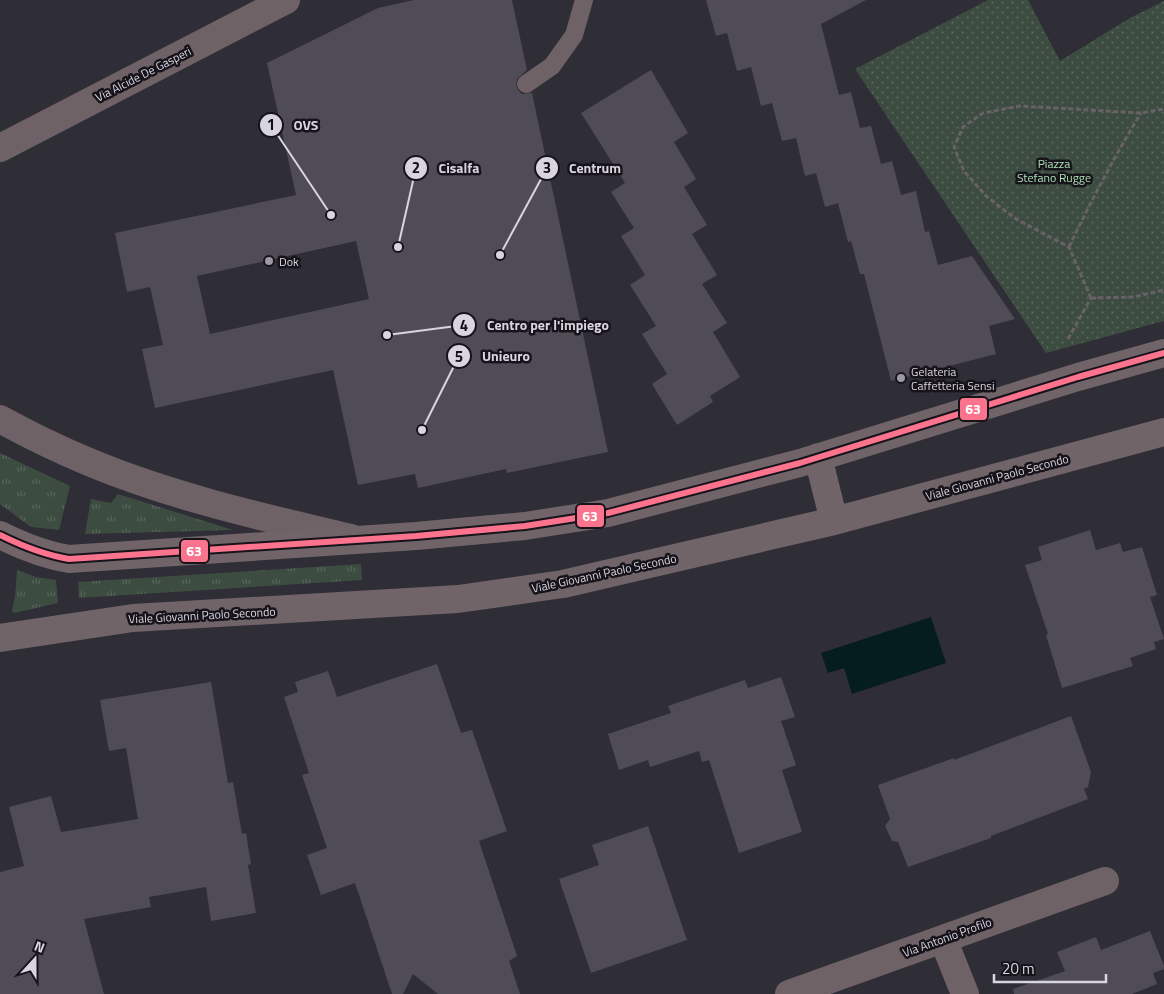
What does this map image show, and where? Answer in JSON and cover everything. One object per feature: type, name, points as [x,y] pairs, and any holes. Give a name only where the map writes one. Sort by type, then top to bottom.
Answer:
[{"type":"main road","points":[[0,535],[23,546],[52,556],[69,559],[362,540],[525,526],[608,513],[818,457],[1078,377],[1164,353]]},
{"type":"main road","name":"Viale Giovanni Paolo Secondo","points":[[0,638],[133,618],[458,599],[563,584],[834,521],[1164,432]]},
{"type":"main road","points":[[818,457],[834,521]]},
{"type":"street","name":"Via Alcide De Gasperi","points":[[0,148],[286,0]]},
{"type":"street","points":[[0,419],[38,439],[90,462],[148,484],[244,512],[362,540]]},
{"type":"street","name":"Via Antonio Profilo","points":[[789,994],[1105,881]]},
{"type":"street","points":[[942,939],[965,994]]},
{"type":"lane","points":[[526,84],[552,66],[574,35],[584,0]]},
{"type":"path","points":[[1091,298],[1069,247],[1016,219],[986,196],[964,171],[954,147],[963,127],[983,113],[1020,106],[1141,113],[1164,109]]},
{"type":"path","points":[[1069,247],[1112,160],[1141,113]]},
{"type":"path","points":[[1091,298],[1133,297],[1164,290]]},
{"type":"path","points":[[1068,339],[1091,298]]},
{"type":"green space","name":"Piazza Stefano Rugge","points":[[988,0],[1028,0],[1060,61],[1130,18],[1164,1],[1164,321],[1046,353],[855,69]]},
{"type":"green space","points":[[0,453],[70,486],[59,530],[31,527],[0,504]]},
{"type":"green space","points":[[118,494],[233,530],[85,534],[91,499],[111,503]]},
{"type":"green space","points":[[361,564],[362,580],[79,598],[78,582]]},
{"type":"green space","points":[[17,570],[36,577],[56,580],[58,603],[14,613],[12,611]]},
{"type":"shaded area","points":[[931,617],[946,663],[852,694],[844,668],[828,673],[821,653]]},
{"type":"building","points":[[414,0],[512,0],[527,70],[517,79],[516,85],[522,94],[532,93],[608,452],[507,473],[506,469],[418,488],[415,474],[358,485],[333,370],[155,408],[142,349],[163,345],[150,287],[127,292],[115,233],[296,195],[267,63],[378,8]],"holes":[[[356,241],[369,299],[210,334],[197,276]]]},
{"type":"building","points":[[706,0],[866,0],[821,24],[839,95],[851,92],[860,128],[871,126],[881,164],[892,161],[901,195],[916,191],[925,232],[929,231],[938,265],[972,256],[1015,319],[989,326],[996,354],[891,381],[864,274],[860,274],[851,241],[848,242],[838,203],[825,207],[816,173],[805,176],[796,138],[782,141],[772,103],[761,106],[751,67],[737,71],[727,33],[716,36]]},
{"type":"building","points":[[651,70],[688,133],[674,142],[696,179],[684,187],[707,225],[692,234],[717,275],[702,284],[727,323],[713,332],[740,377],[710,396],[713,402],[677,425],[652,384],[667,374],[642,334],[656,326],[630,285],[645,275],[621,236],[634,228],[611,192],[625,183],[581,113]]},
{"type":"building","points":[[1090,530],[1096,550],[1120,543],[1123,552],[1142,547],[1157,595],[1150,597],[1164,639],[1154,642],[1156,649],[1130,658],[1133,666],[1062,688],[1046,635],[1048,634],[1025,565],[1042,560],[1038,547]]},
{"type":"building","points":[[437,664],[461,733],[472,730],[507,831],[479,841],[517,956],[509,961],[520,994],[438,994],[413,974],[403,994],[392,994],[355,883],[321,895],[307,855],[327,848],[302,775],[309,773],[284,697],[298,692],[295,682],[328,671],[337,697]]},
{"type":"building","points":[[781,677],[795,717],[781,721],[796,765],[782,770],[802,832],[739,853],[709,760],[702,762],[699,751],[650,767],[648,760],[619,770],[608,734],[671,713],[668,706],[745,680],[748,688]]},
{"type":"building","points":[[211,682],[228,783],[233,782],[242,834],[246,833],[251,864],[248,865],[256,913],[211,921],[206,887],[149,897],[151,907],[84,919],[104,994],[0,994],[0,872],[24,866],[9,807],[51,796],[61,832],[138,819],[126,748],[109,751],[100,700]]},
{"type":"building","points":[[1071,716],[1091,772],[1088,787],[1084,789],[1088,799],[991,836],[991,838],[908,867],[898,842],[892,841],[885,826],[890,819],[878,785],[954,758],[954,760]]},
{"type":"building","points":[[648,826],[687,940],[591,973],[559,879],[599,865],[592,845]]},
{"type":"building","points":[[1150,931],[1164,966],[1164,969],[1153,973],[1157,984],[1132,994],[1014,994],[1013,989],[1065,971],[1057,952],[1096,937],[1101,950]]},
{"type":"transit line","name":"63","points":[[0,535],[33,550],[69,559],[416,536],[525,526],[608,513],[800,463],[1078,377],[1164,353]]},
{"type":"place","name":"OVS","points":[[331,215]]},
{"type":"place","name":"Cisalfa","points":[[398,247]]},
{"type":"place","name":"Centrum","points":[[500,255]]},
{"type":"place","name":"Dok","points":[[269,261]]},
{"type":"place","name":"Centro per l'impiego","points":[[387,335]]},
{"type":"place","name":"Gelateria Caffetteria Sensi","points":[[901,378]]},
{"type":"place","name":"Unieuro","points":[[422,430]]}]
